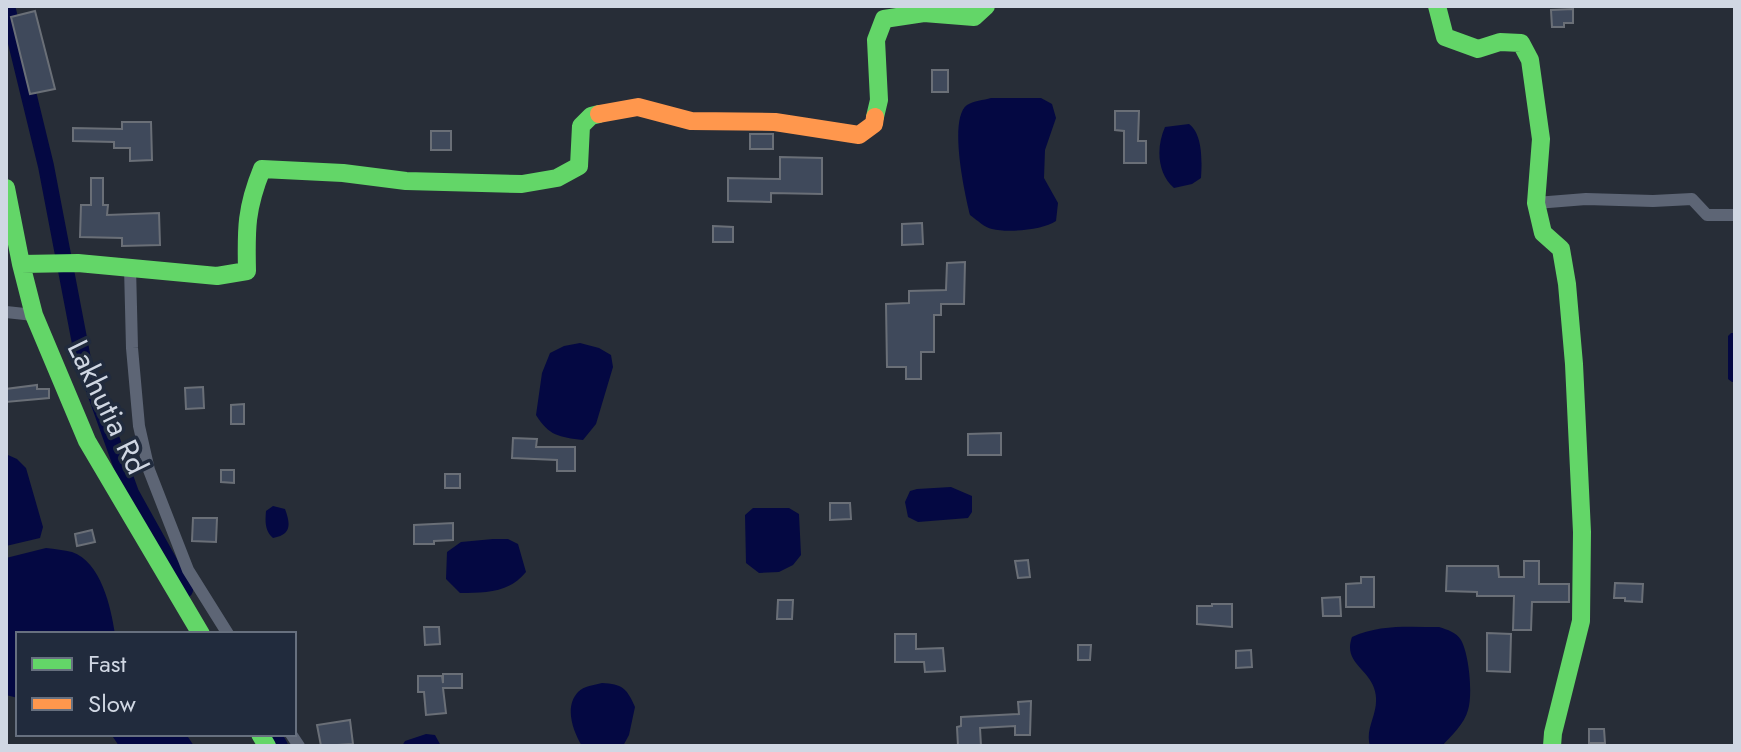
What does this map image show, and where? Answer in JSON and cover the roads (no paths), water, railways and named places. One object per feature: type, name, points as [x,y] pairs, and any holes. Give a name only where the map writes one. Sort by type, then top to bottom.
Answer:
[{"type":"street","points":[[21,264],[78,263],[217,276],[247,271],[246,229],[251,196],[262,169],[343,173],[406,181],[522,184],[557,178],[579,166],[581,126],[591,116],[638,107],[691,121],[775,122],[859,135],[874,124],[877,112],[876,40],[884,19],[924,13],[974,17],[986,6]]},
{"type":"street","points":[[1437,6],[1445,37],[1478,49],[1500,42],[1521,43],[1530,60],[1541,139],[1536,203],[1543,233],[1561,249],[1567,284],[1582,532],[1581,621],[1552,746]]},
{"type":"street","name":"Lakhutia Rd","points":[[6,188],[34,315],[87,441],[200,632]]},
{"type":"street","points":[[1536,203],[1586,199],[1692,199],[1707,215],[1735,215]]},
{"type":"street","points":[[130,267],[132,348],[139,426],[149,470],[188,570],[227,632]]},
{"type":"street","points":[[6,312],[34,315]]},
{"type":"waterway","points":[[7,6],[46,166],[83,359],[131,493],[185,590]]},
{"type":"waterway","points":[[274,736],[280,746]]}]
